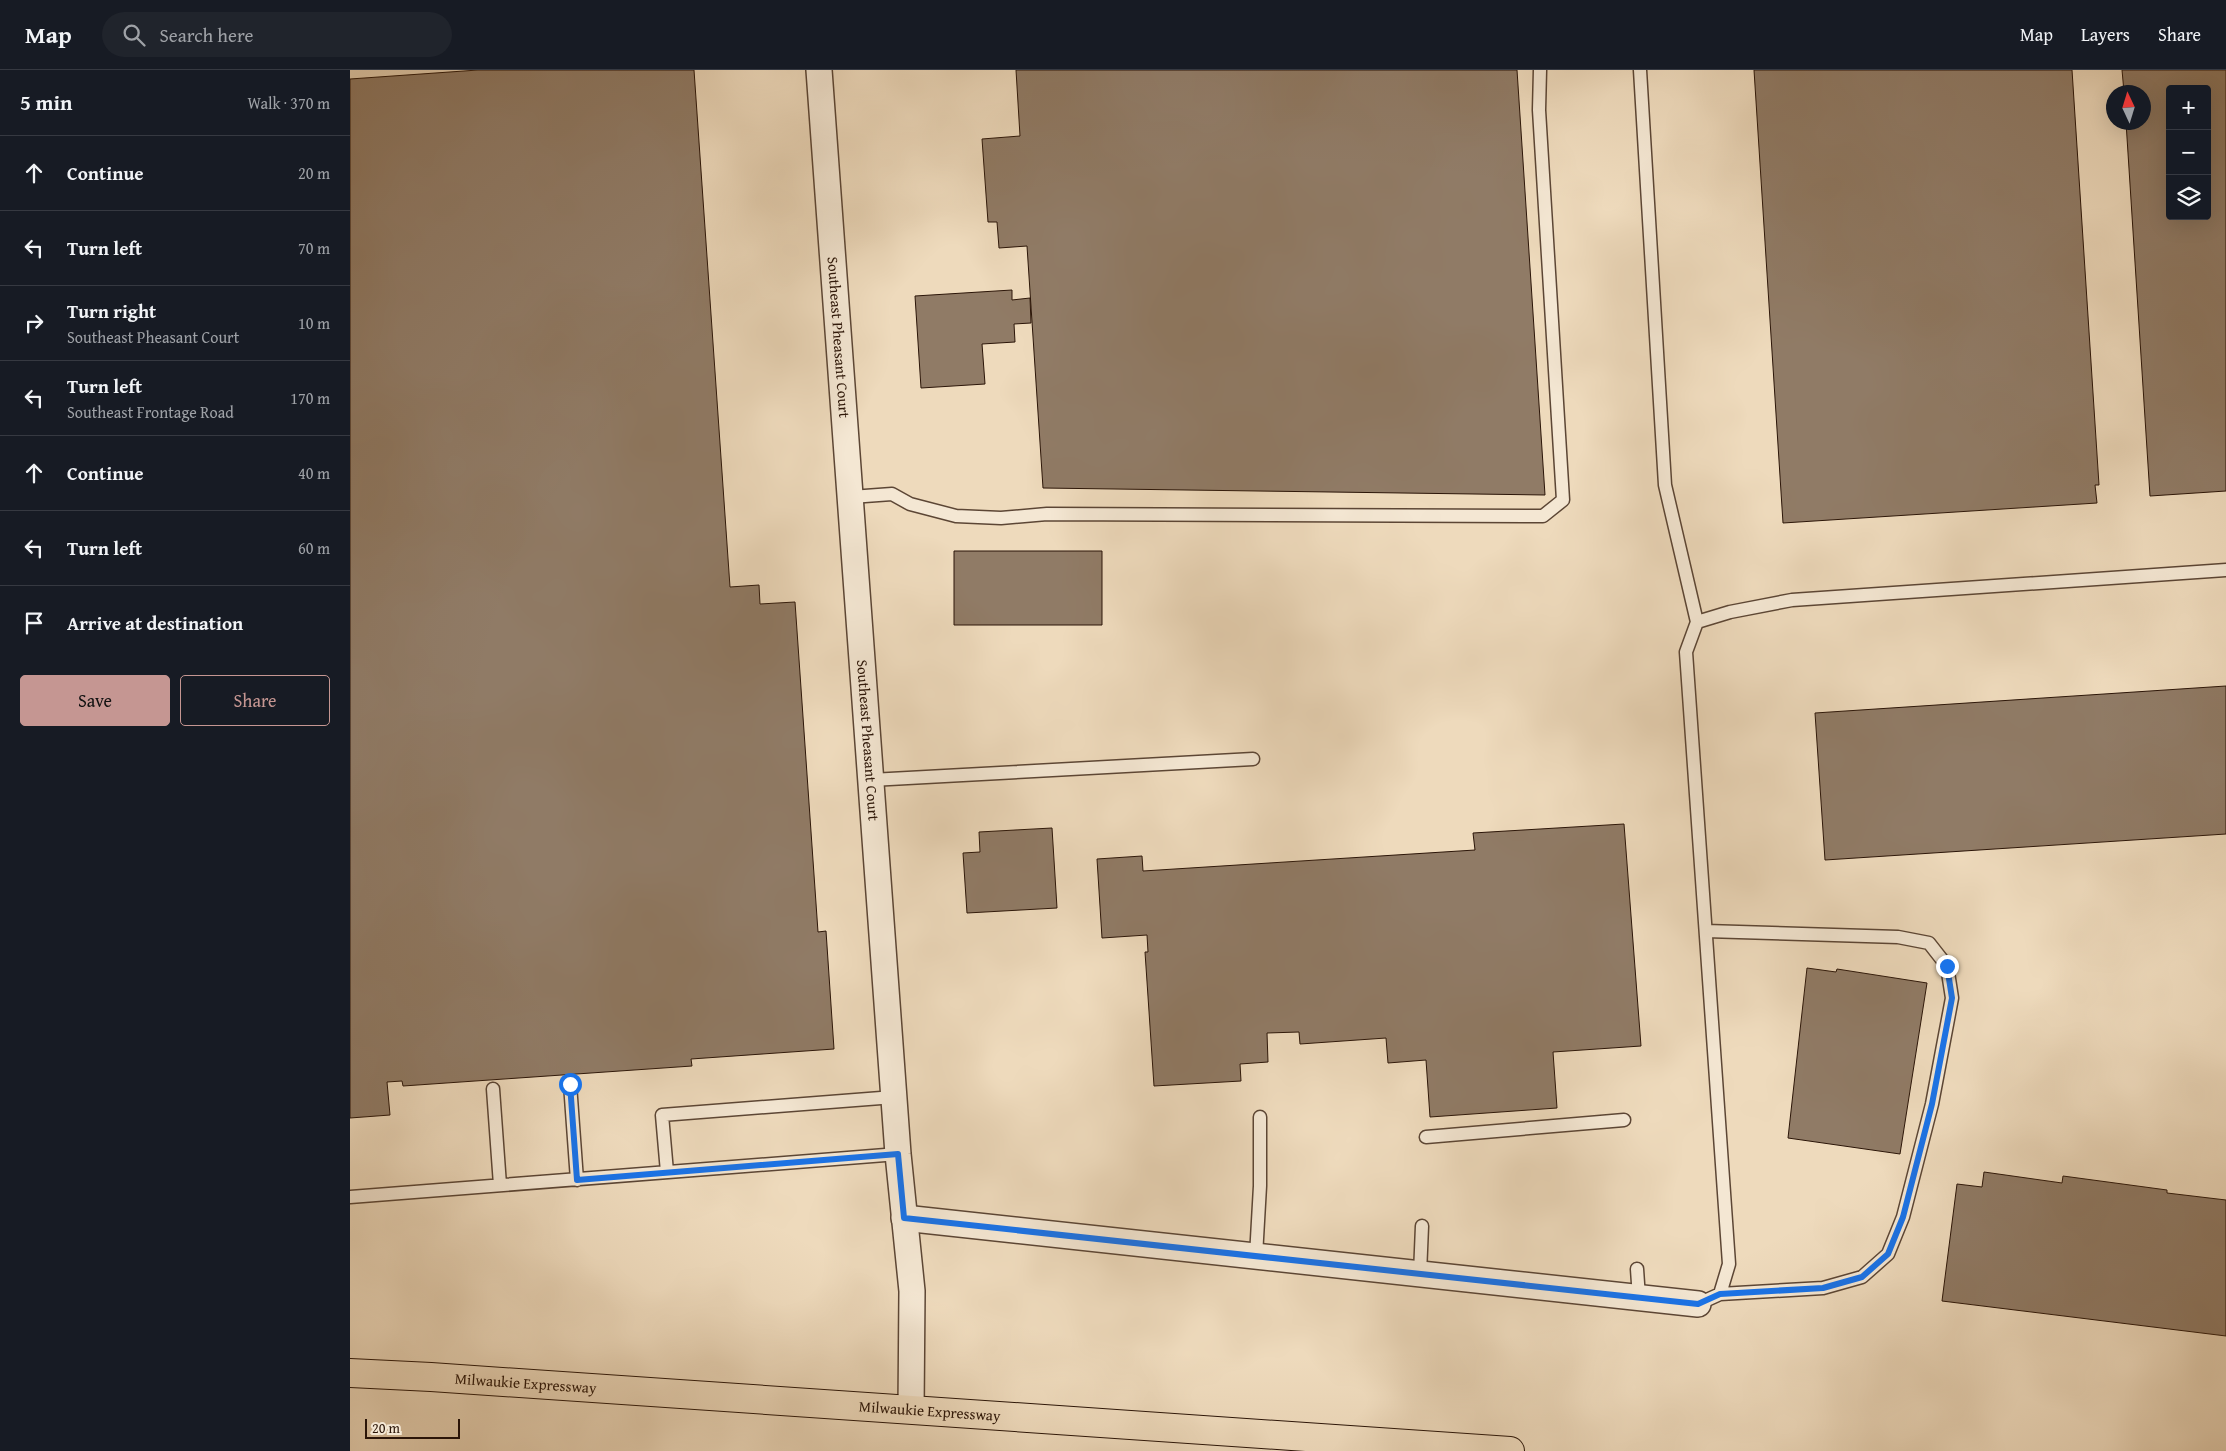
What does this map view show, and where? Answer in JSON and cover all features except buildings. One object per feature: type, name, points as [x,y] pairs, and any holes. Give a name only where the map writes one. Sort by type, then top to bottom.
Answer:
[{"type":"highway","name":"Milwaukie Expressway","points":[[350,1373],[1510,1451]]},
{"type":"street","name":"Southeast Pheasant Court","points":[[819,70],[898,1154],[912,1291],[912,1410]]},
{"type":"street","points":[[904,1218],[1698,1304]]},
{"type":"lane","points":[[851,497],[892,494],[910,504],[956,516],[1000,518],[1047,514],[1543,516],[1563,500],[1539,110],[1540,70]]},
{"type":"lane","points":[[1640,70],[1665,485],[1697,622],[1686,652],[1729,1264],[1720,1294]]},
{"type":"lane","points":[[1697,622],[1730,612],[1792,600],[2226,570]]},
{"type":"lane","points":[[871,780],[1253,759]]},
{"type":"lane","points":[[1698,1304],[1720,1294],[1823,1288],[1862,1277],[1888,1254],[1903,1217],[1932,1104],[1952,998],[1947,966],[1929,943],[1898,937],[1706,931]]},
{"type":"lane","points":[[570,1084],[577,1180]]},
{"type":"lane","points":[[493,1089],[500,1186]]},
{"type":"lane","points":[[667,1172],[662,1115],[894,1097]]},
{"type":"lane","points":[[1256,1256],[1260,1186],[1260,1117]]},
{"type":"lane","points":[[1426,1137],[1624,1120]]},
{"type":"lane","points":[[350,1197],[898,1154]]},
{"type":"lane","points":[[1420,1274],[1422,1226]]},
{"type":"lane","points":[[1637,1269],[1639,1298]]},
{"type":"route","points":[[570,1084],[577,1180],[898,1154],[904,1218],[1698,1304],[1720,1294],[1823,1288],[1862,1277],[1888,1254],[1903,1217],[1932,1104],[1952,998],[1947,966]]}]
